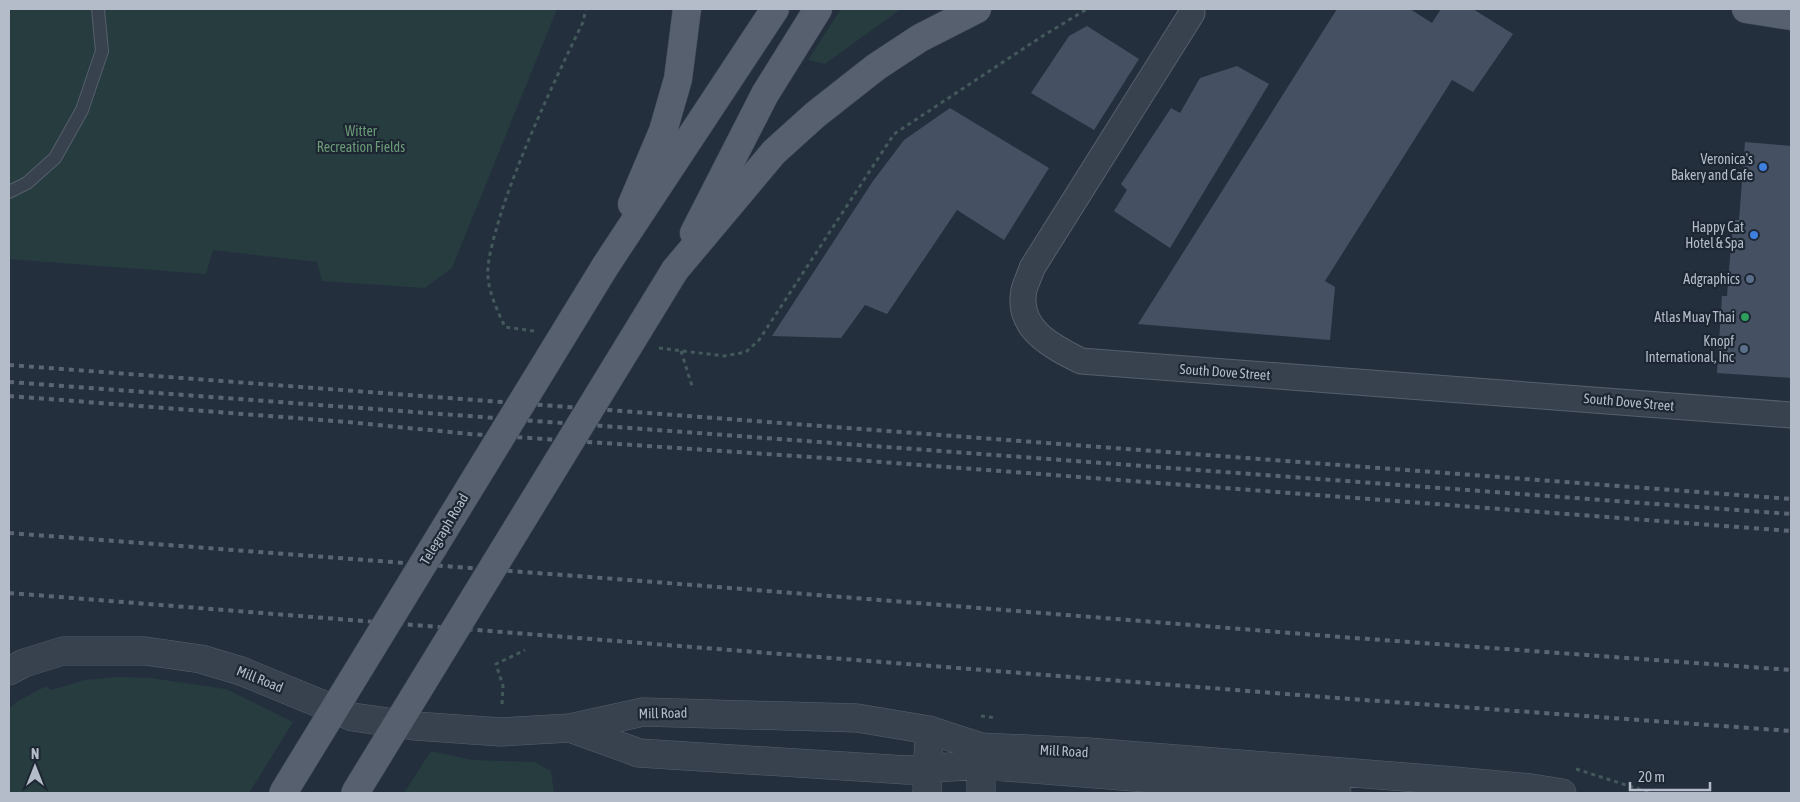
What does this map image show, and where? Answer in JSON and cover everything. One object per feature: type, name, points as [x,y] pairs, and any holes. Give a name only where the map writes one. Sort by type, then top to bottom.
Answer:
[{"type":"main road","points":[[606,265],[662,131],[678,79],[687,9]]},
{"type":"main road","points":[[606,265],[775,9]]},
{"type":"main road","points":[[355,793],[675,270],[765,94],[818,9]]},
{"type":"main road","points":[[675,270],[774,152],[815,115],[876,68],[920,38],[977,9]]},
{"type":"main road","points":[[1746,9],[1791,16]]},
{"type":"main road","name":"Telegraph Road","points":[[283,793],[606,265]]},
{"type":"street","name":"South Dove Street","points":[[1192,13],[1032,268],[1024,291],[1026,314],[1036,334],[1056,349],[1081,361],[1791,415]]},
{"type":"street","name":"Mill Road","points":[[9,670],[24,663],[63,652],[145,650],[201,660],[241,671],[353,717],[415,726],[501,732],[570,728],[643,712],[857,718],[929,730],[981,756],[1337,793]]},
{"type":"street","name":"Mill Road","points":[[570,728],[639,753],[906,770],[927,781],[981,756],[1088,752],[1443,780],[1531,788],[1562,793]]},
{"type":"street","points":[[927,781],[929,730]]},
{"type":"street","points":[[981,756],[981,793]]},
{"type":"lane","points":[[9,192],[27,183],[55,158],[82,110],[102,51],[98,9]]},
{"type":"path","points":[[544,332],[505,327],[497,312],[488,276],[495,232],[513,176],[533,126],[582,22],[586,9]]},
{"type":"path","points":[[651,347],[724,356],[746,352],[759,340],[894,134],[1041,37],[1088,9]]},
{"type":"path","points":[[681,351],[692,386]]},
{"type":"path","points":[[503,686],[496,664],[525,650]]},
{"type":"green space","name":"Witter Recreation Fields","points":[[9,9],[557,9],[452,268],[425,288],[322,281],[317,262],[213,250],[206,274],[9,259]]},
{"type":"green space","points":[[841,9],[901,9],[825,64],[808,60]]},
{"type":"green space","points":[[118,677],[150,678],[226,689],[293,722],[249,793],[9,793],[9,708],[46,686],[51,690],[86,680]]},
{"type":"green space","points":[[431,751],[472,760],[535,762],[551,771],[554,793],[404,793]]},
{"type":"building","points":[[1337,9],[1410,9],[1432,23],[1441,9],[1473,9],[1513,34],[1473,92],[1452,80],[1325,281],[1335,287],[1330,340],[1138,324]]},
{"type":"building","points":[[1087,26],[1139,59],[1094,130],[1031,93],[1069,36]]},
{"type":"building","points":[[1237,66],[1269,84],[1170,248],[1114,211],[1127,190],[1121,184],[1171,108],[1180,113],[1200,78]]},
{"type":"building","points":[[950,108],[1049,168],[1004,240],[957,210],[887,314],[865,305],[841,338],[772,336],[873,181],[904,140]]},
{"type":"building","points":[[1745,142],[1791,146],[1791,378],[1717,373],[1722,296],[1727,296],[1733,220],[1739,220]]},
{"type":"railway","points":[[9,365],[1791,499]]},
{"type":"railway","points":[[9,382],[1791,514]]},
{"type":"railway","points":[[9,396],[347,422],[470,434],[855,460],[1791,531]]},
{"type":"railway","points":[[9,533],[1341,637],[1791,670]]},
{"type":"railway","points":[[9,593],[1337,698],[1791,731]]},
{"type":"place","name":"Veronica's Bakery and Cafe","points":[[1763,167]]},
{"type":"place","name":"Happy Cat Hotel & Spa","points":[[1754,235]]},
{"type":"place","name":"Adgraphics","points":[[1750,279]]},
{"type":"place","name":"Atlas Muay Thai","points":[[1745,317]]},
{"type":"place","name":"Knopf International, Inc","points":[[1744,349]]}]
